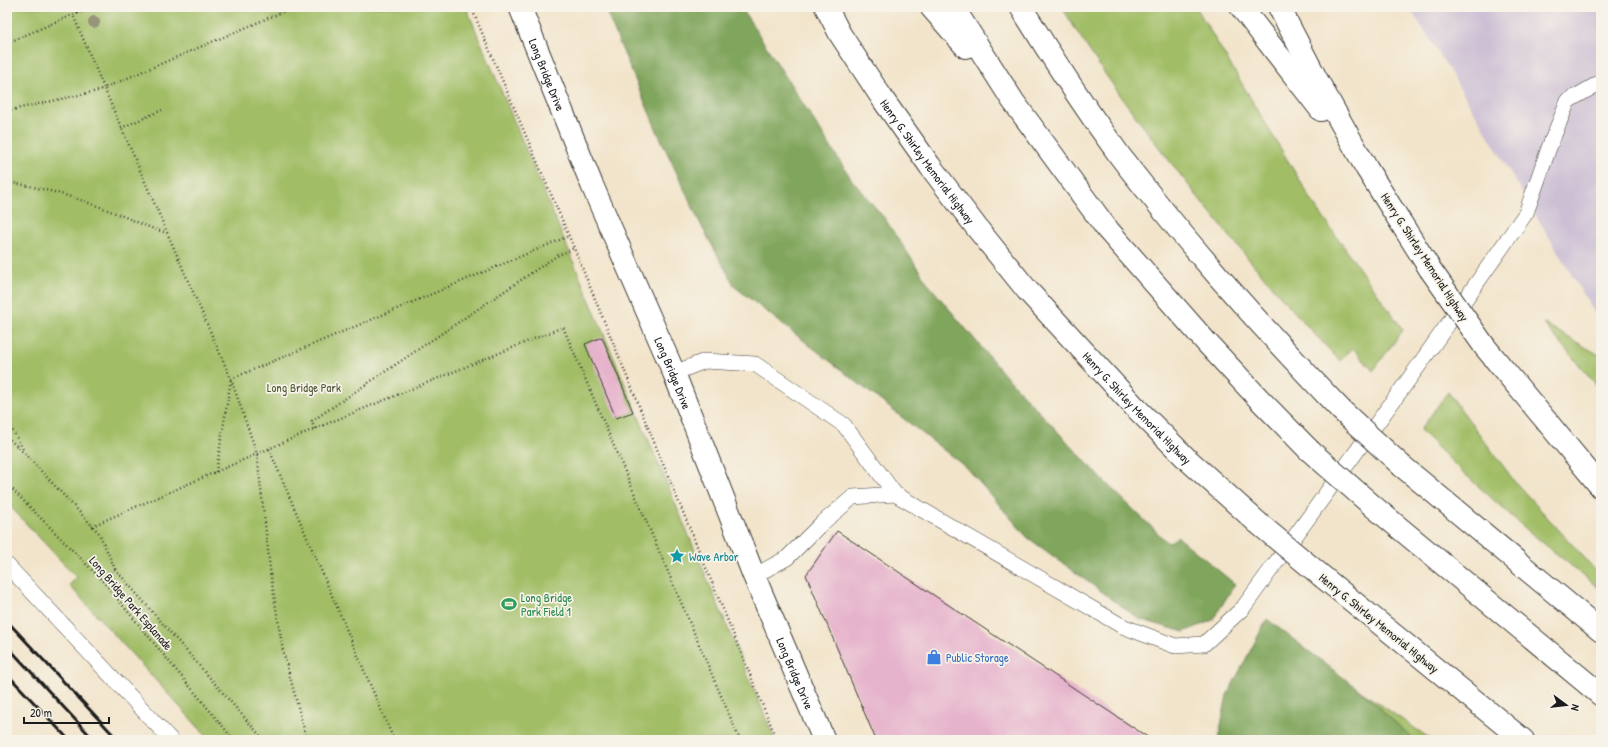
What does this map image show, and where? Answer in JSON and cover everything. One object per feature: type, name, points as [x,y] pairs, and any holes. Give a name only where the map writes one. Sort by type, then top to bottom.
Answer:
[{"type":"main road","name":"Long Bridge Drive","points":[[520,7],[592,185],[674,374],[754,576],[824,740]]},
{"type":"main road","points":[[819,7],[840,34]]},
{"type":"main road","name":"Henry G. Shirley Memorial Highway","points":[[826,7],[840,34],[884,101],[976,228],[1027,290],[1134,406],[1187,460],[1258,523],[1523,740]]},
{"type":"main road","points":[[931,7],[1013,101]]},
{"type":"main road","points":[[953,7],[1013,101],[1107,229],[1207,343],[1260,400],[1309,450],[1374,507],[1601,695]]},
{"type":"main road","points":[[1021,7],[1077,94],[1121,157],[1222,282],[1278,344],[1341,410],[1402,466],[1601,631]]},
{"type":"main road","points":[[1240,7],[1367,170]]},
{"type":"main road","name":"Henry G. Shirley Memorial Highway","points":[[1279,7],[1317,80],[1367,170],[1430,269],[1485,348],[1601,487]]},
{"type":"lane","points":[[674,374],[705,362],[755,364],[844,425],[895,494],[1122,626],[1175,646],[1204,644],[1243,608],[1526,214],[1550,145],[1568,100],[1601,82]]},
{"type":"lane","points":[[754,576],[787,558],[820,525],[853,497],[895,494]]},
{"type":"lane","points":[[7,565],[171,740]]},
{"type":"path","points":[[75,7],[77,13]]},
{"type":"path","points":[[7,43],[90,7]]},
{"type":"path","points":[[77,13],[104,7]]},
{"type":"path","points":[[7,111],[97,91],[294,7]]},
{"type":"path","points":[[471,7],[569,236],[777,740]]},
{"type":"path","points":[[73,15],[231,379],[257,454],[271,577],[282,643],[298,711],[307,740]]},
{"type":"path","points":[[121,128],[162,110]]},
{"type":"path","points":[[7,182],[65,196],[109,210],[156,230],[167,233]]},
{"type":"path","points":[[231,379],[569,236]]},
{"type":"path","points":[[314,428],[312,421],[555,257],[574,248]]},
{"type":"path","points":[[92,526],[314,428],[563,327],[740,740]]},
{"type":"path","points":[[216,472],[231,379]]},
{"type":"path","points":[[7,420],[26,455]]},
{"type":"path","points":[[7,437],[26,455],[99,533],[115,569],[264,740]]},
{"type":"path","points":[[269,449],[394,740]]},
{"type":"path","name":"Long Bridge Park Esplanade","points":[[7,484],[101,579],[234,740]]},
{"type":"path","points":[[101,579],[115,569]]},
{"type":"shaded area","points":[[1409,7],[1601,7],[1601,324],[1440,55]]},
{"type":"green space","name":"Long Bridge Park","points":[[7,7],[466,7],[775,740],[210,740],[69,585],[77,578],[7,503]]},
{"type":"green space","points":[[604,7],[741,7],[852,180],[885,219],[929,285],[1003,373],[1102,479],[1168,543],[1178,537],[1235,584],[1213,620],[1184,632],[1139,619],[1027,537],[968,469],[735,287],[702,227],[658,133]]},
{"type":"green space","points":[[1062,7],[1196,7],[1315,206],[1403,330],[1373,371],[1353,348],[1340,361],[1300,318],[1242,251],[1204,205],[1137,118],[1090,52]]},
{"type":"green space","points":[[1543,323],[1601,356],[1601,390]]},
{"type":"green space","points":[[1448,392],[1515,482],[1601,576],[1601,590],[1526,529],[1458,468],[1420,430]]},
{"type":"green space","points":[[1267,619],[1362,692],[1414,740],[1218,740],[1227,695]]},
{"type":"green space","points":[[1362,692],[1432,740],[1414,740]]},
{"type":"building","points":[[602,337],[633,412],[616,418],[585,344]]},
{"type":"building","name":"Public Storage","points":[[837,531],[1152,740],[876,740],[806,575]]},
{"type":"railway","points":[[7,621],[118,740]]},
{"type":"railway","points":[[7,646],[94,740]]},
{"type":"railway","points":[[7,674],[69,740]]},
{"type":"place","name":"Wave Arbor","points":[[677,556]]},
{"type":"place","name":"Long Bridge Park Field 1","points":[[509,604]]},
{"type":"place","name":"Public Storage","points":[[934,657]]}]
